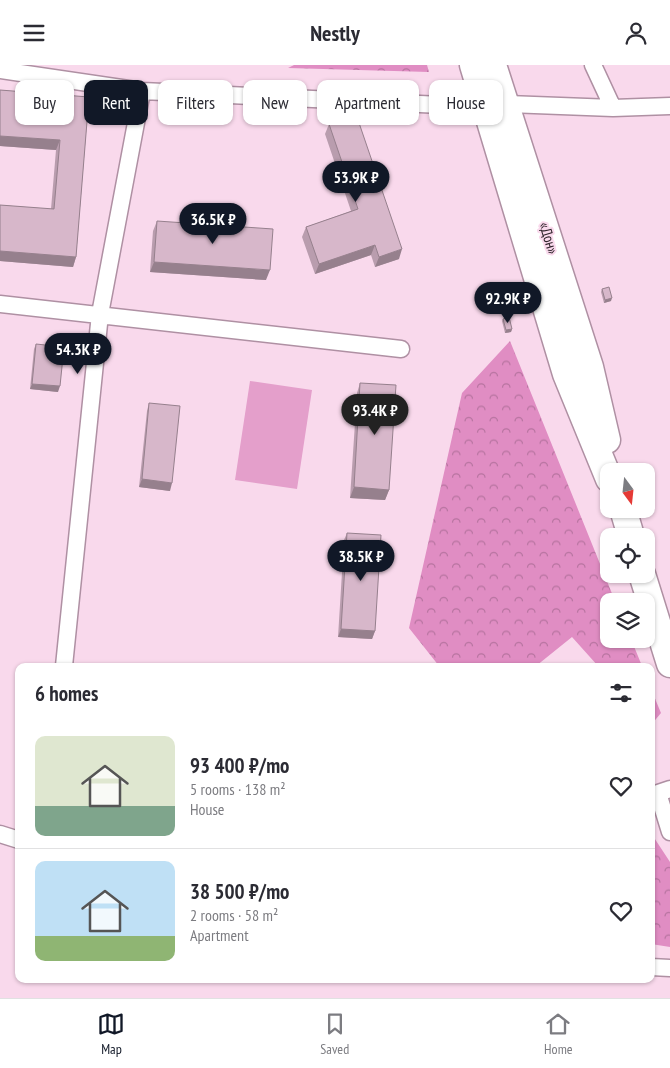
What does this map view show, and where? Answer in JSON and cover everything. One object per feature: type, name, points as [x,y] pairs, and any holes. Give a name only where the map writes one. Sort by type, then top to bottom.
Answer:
[{"type":"main road","points":[[473,65],[482,80]]},
{"type":"main road","name":"«Дон»","points":[[493,65],[494,80]]},
{"type":"main road","points":[[501,125],[566,373],[603,463]]},
{"type":"main road","name":"«Дон»","points":[[503,125],[590,367],[612,463]]},
{"type":"main road","points":[[645,583],[670,664]]},
{"type":"street","points":[[592,65],[613,108]]},
{"type":"street","points":[[0,70],[84,82]]},
{"type":"street","points":[[148,91],[429,102]]},
{"type":"street","points":[[503,105],[613,108],[670,106]]},
{"type":"street","points":[[64,663],[100,313],[136,125]]},
{"type":"street","points":[[0,304],[100,313],[401,349]]},
{"type":"street","points":[[660,792],[670,832]]},
{"type":"street","points":[[0,834],[15,839]]},
{"type":"street","points":[[655,967],[670,968]]},
{"type":"green space","points":[[294,65],[427,65],[429,72],[288,68]]},
{"type":"green space","points":[[510,341],[600,564],[600,583],[608,583],[612,593],[600,593],[600,648],[635,648],[641,663],[595,663],[572,637],[540,663],[437,663],[409,628],[462,393]]},
{"type":"green space","points":[[655,699],[661,713],[655,720]]},
{"type":"green space","points":[[655,839],[670,862],[670,947],[655,945]]},
{"type":"shaded area","points":[[250,381],[312,390],[297,489],[235,480]]},
{"type":"building","points":[[0,90],[15,91],[15,125],[74,125],[74,96],[84,97],[84,125],[87,125],[76,257],[0,251],[0,205],[54,209],[60,140],[0,136]]},
{"type":"building","points":[[329,125],[360,125],[402,249],[379,257],[375,245],[319,264],[306,227],[358,209]]},
{"type":"building","points":[[157,221],[273,229],[270,270],[154,262]]},
{"type":"building","points":[[609,287],[612,298],[605,300],[602,289]]},
{"type":"building","points":[[509,317],[512,329],[506,330],[503,319]]},
{"type":"building","points":[[36,344],[64,347],[60,386],[32,384]]},
{"type":"building","points":[[360,383],[396,385],[389,490],[354,487]]},
{"type":"building","points":[[149,403],[180,406],[172,483],[142,479]]},
{"type":"building","points":[[347,533],[381,535],[375,631],[341,629]]}]
